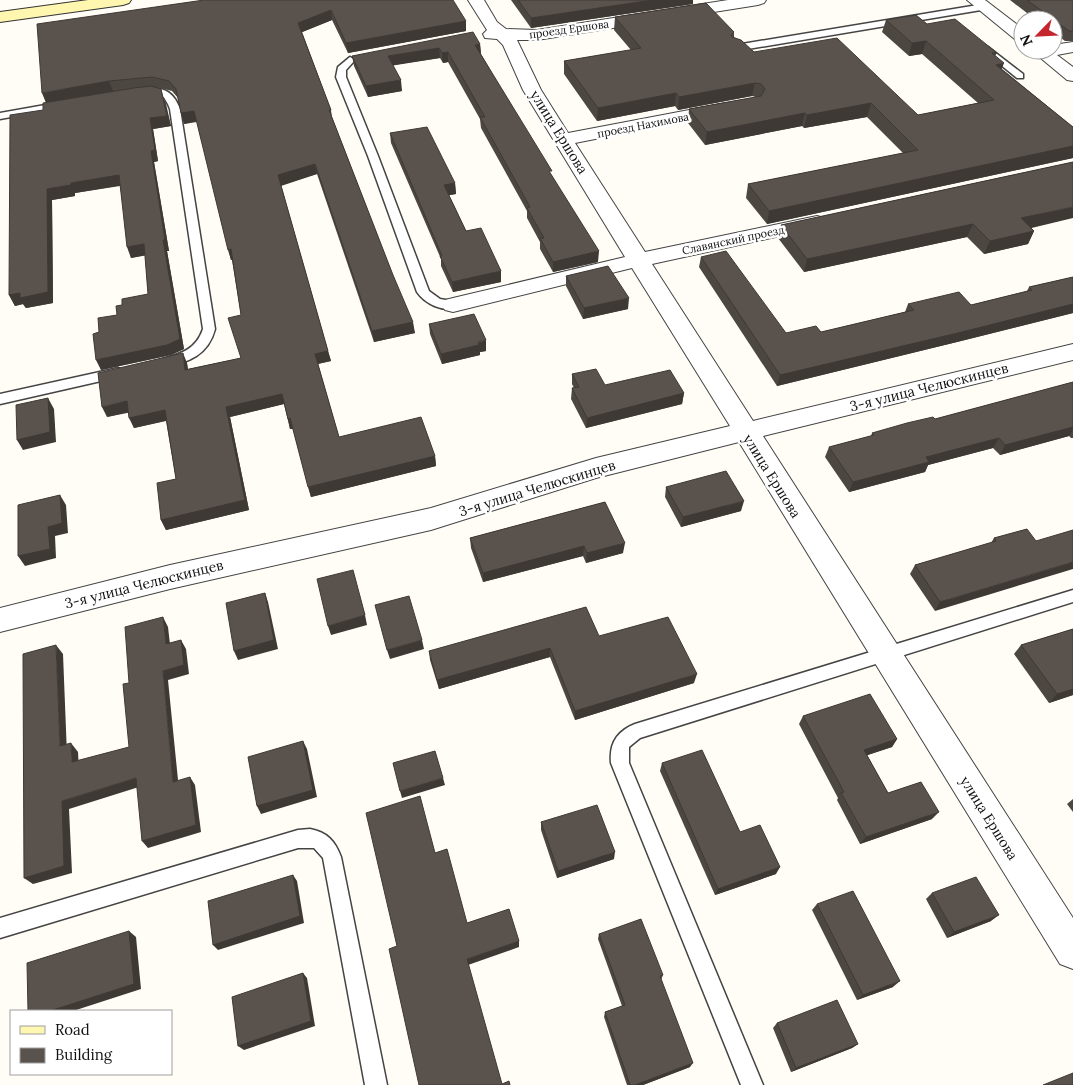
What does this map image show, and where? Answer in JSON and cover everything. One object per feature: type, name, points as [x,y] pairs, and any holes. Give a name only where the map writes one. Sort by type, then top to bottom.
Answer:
[{"type":"main road","points":[[0,17],[123,0]]},
{"type":"street","name":"улица Ершова","points":[[476,0],[490,25],[510,42],[532,90],[745,433],[1073,951]]},
{"type":"street","name":"проезд Ершова","points":[[476,35],[499,33],[518,36],[538,35],[758,0]]},
{"type":"street","points":[[980,3],[1013,29]]},
{"type":"street","points":[[350,60],[369,56]]},
{"type":"street","points":[[1053,60],[1073,76]]},
{"type":"street","name":"проезд Нахимова","points":[[563,140],[742,105]]},
{"type":"street","name":"Славянский проезд","points":[[453,304],[639,260],[832,218]]},
{"type":"street","name":"3-я улица Челюскинцев","points":[[0,620],[170,577],[431,519],[596,468],[1073,352]]},
{"type":"lane","points":[[736,48],[947,16],[980,3]]},
{"type":"lane","points":[[982,45],[1020,76]]},
{"type":"lane","points":[[350,60],[341,68],[341,77],[373,156],[423,292],[428,299],[439,303],[453,304]]},
{"type":"lane","points":[[130,93],[154,90],[166,92],[172,98],[209,329],[206,340],[195,352],[175,361],[155,365]]},
{"type":"lane","points":[[0,116],[74,103]]},
{"type":"lane","points":[[0,399],[126,371]]},
{"type":"lane","points":[[752,1085],[620,764],[618,754],[620,744],[626,737],[635,732],[1073,596]]},
{"type":"lane","points":[[0,928],[298,839],[316,839],[323,843],[332,857],[376,1085]]},
{"type":"building","points":[[204,0],[453,0],[466,21],[346,43],[331,10],[298,23],[331,110],[329,110],[413,322],[372,331],[315,164],[278,175],[328,351],[315,354],[339,437],[421,417],[435,456],[308,487],[282,394],[226,407],[245,500],[161,520],[157,483],[176,479],[165,410],[129,418],[127,401],[102,407],[98,373],[183,353],[185,370],[241,358],[228,318],[241,315],[231,249],[228,250],[194,111],[181,113],[176,89],[169,81],[152,77],[109,81],[42,93],[37,24]]},
{"type":"building","points":[[518,0],[653,0],[531,18]]},
{"type":"building","points":[[1027,0],[1073,0],[1073,31],[1069,31],[1063,27],[1063,10],[1041,10]]},
{"type":"building","points":[[706,3],[734,32],[731,35],[732,37],[741,40],[754,52],[837,38],[918,115],[994,100],[926,41],[912,43],[886,20],[916,15],[927,24],[955,19],[997,53],[992,53],[1004,63],[996,65],[1073,127],[1073,146],[769,211],[748,184],[918,150],[871,103],[807,115],[805,113],[707,132],[689,109],[761,96],[765,89],[761,84],[755,83],[679,97],[676,93],[598,108],[564,61],[641,48],[615,17]]},
{"type":"building","points":[[473,32],[480,44],[475,45],[552,171],[549,171],[599,251],[553,262],[540,238],[544,238],[527,208],[530,207],[480,117],[485,117],[448,52],[442,53],[439,48],[388,56],[401,80],[366,86],[352,56]]},
{"type":"building","points":[[151,86],[161,89],[167,116],[150,118],[155,150],[151,151],[165,240],[163,240],[180,339],[167,345],[96,360],[93,334],[99,332],[98,318],[117,315],[116,306],[122,305],[122,299],[148,294],[144,244],[127,247],[119,175],[47,189],[48,292],[20,298],[20,293],[9,295],[10,115],[43,110],[43,103]]},
{"type":"building","points":[[427,127],[455,183],[444,185],[466,231],[481,228],[501,271],[452,282],[390,133]]},
{"type":"building","points":[[1073,162],[1073,207],[1021,218],[1034,231],[990,241],[973,224],[807,259],[781,225]]},
{"type":"building","points":[[726,251],[786,333],[816,326],[821,332],[914,310],[908,304],[959,292],[971,305],[1032,290],[1029,287],[1073,277],[1073,304],[780,375],[701,257]]},
{"type":"building","points":[[608,266],[629,298],[584,308],[566,276]]},
{"type":"building","points":[[474,314],[486,340],[478,342],[479,345],[441,354],[429,324]]},
{"type":"building","points":[[596,369],[605,385],[670,370],[684,393],[587,418],[572,388],[579,387],[572,374]]},
{"type":"building","points":[[1073,382],[1073,427],[1005,445],[999,438],[926,457],[929,462],[853,482],[829,447],[874,435],[872,433],[907,423],[933,417],[935,419]]},
{"type":"building","points":[[48,398],[50,432],[17,440],[16,405]]},
{"type":"building","points":[[726,471],[744,501],[683,517],[666,487]]},
{"type":"building","points":[[60,495],[62,523],[48,527],[50,549],[18,556],[18,505]]},
{"type":"building","points":[[605,502],[625,543],[587,553],[584,546],[483,573],[470,538]]},
{"type":"building","points":[[1027,529],[1036,541],[1073,530],[1073,562],[940,602],[915,565],[996,541],[994,538]]},
{"type":"building","points":[[353,570],[365,615],[328,626],[317,579]]},
{"type":"building","points":[[265,593],[274,640],[234,651],[226,603]]},
{"type":"building","points":[[409,596],[422,640],[387,650],[375,605]]},
{"type":"building","points":[[586,607],[599,636],[668,617],[697,674],[575,711],[550,648],[437,680],[429,651]]},
{"type":"building","points":[[163,617],[166,644],[181,640],[184,665],[163,671],[173,782],[190,777],[196,825],[142,841],[136,778],[62,801],[64,866],[24,878],[23,654],[56,645],[60,746],[71,743],[72,762],[129,747],[123,684],[129,683],[125,627]]},
{"type":"building","points":[[1073,629],[1073,689],[1057,694],[1021,645]]},
{"type":"building","points":[[870,694],[897,739],[864,750],[888,793],[921,782],[939,812],[866,837],[841,793],[844,792],[803,716]]},
{"type":"building","points":[[303,741],[313,790],[257,806],[248,757]]},
{"type":"building","points":[[702,750],[740,832],[760,825],[780,867],[718,889],[662,763]]},
{"type":"building","points":[[435,751],[443,778],[400,791],[393,763]]},
{"type":"building","points":[[420,796],[435,853],[447,849],[467,923],[509,909],[519,941],[467,959],[502,1084],[509,1081],[510,1085],[419,1085],[389,949],[397,946],[366,813]]},
{"type":"building","points":[[597,805],[615,852],[558,871],[541,822]]},
{"type":"building","points":[[293,875],[300,916],[213,945],[208,901]]},
{"type":"building","points":[[976,877],[999,915],[954,932],[932,893]]},
{"type":"building","points":[[853,891],[900,981],[863,995],[817,904]]},
{"type":"building","points":[[641,919],[663,975],[660,976],[693,1063],[635,1085],[630,1085],[605,1012],[625,1005],[599,934]]},
{"type":"building","points":[[129,931],[134,984],[53,1010],[28,1010],[27,963]]},
{"type":"building","points":[[303,973],[311,1021],[238,1046],[232,997]]},
{"type":"building","points":[[837,1000],[858,1044],[796,1068],[777,1023]]},
{"type":"building","points":[[1073,1073],[1073,1085],[1043,1085]]}]
